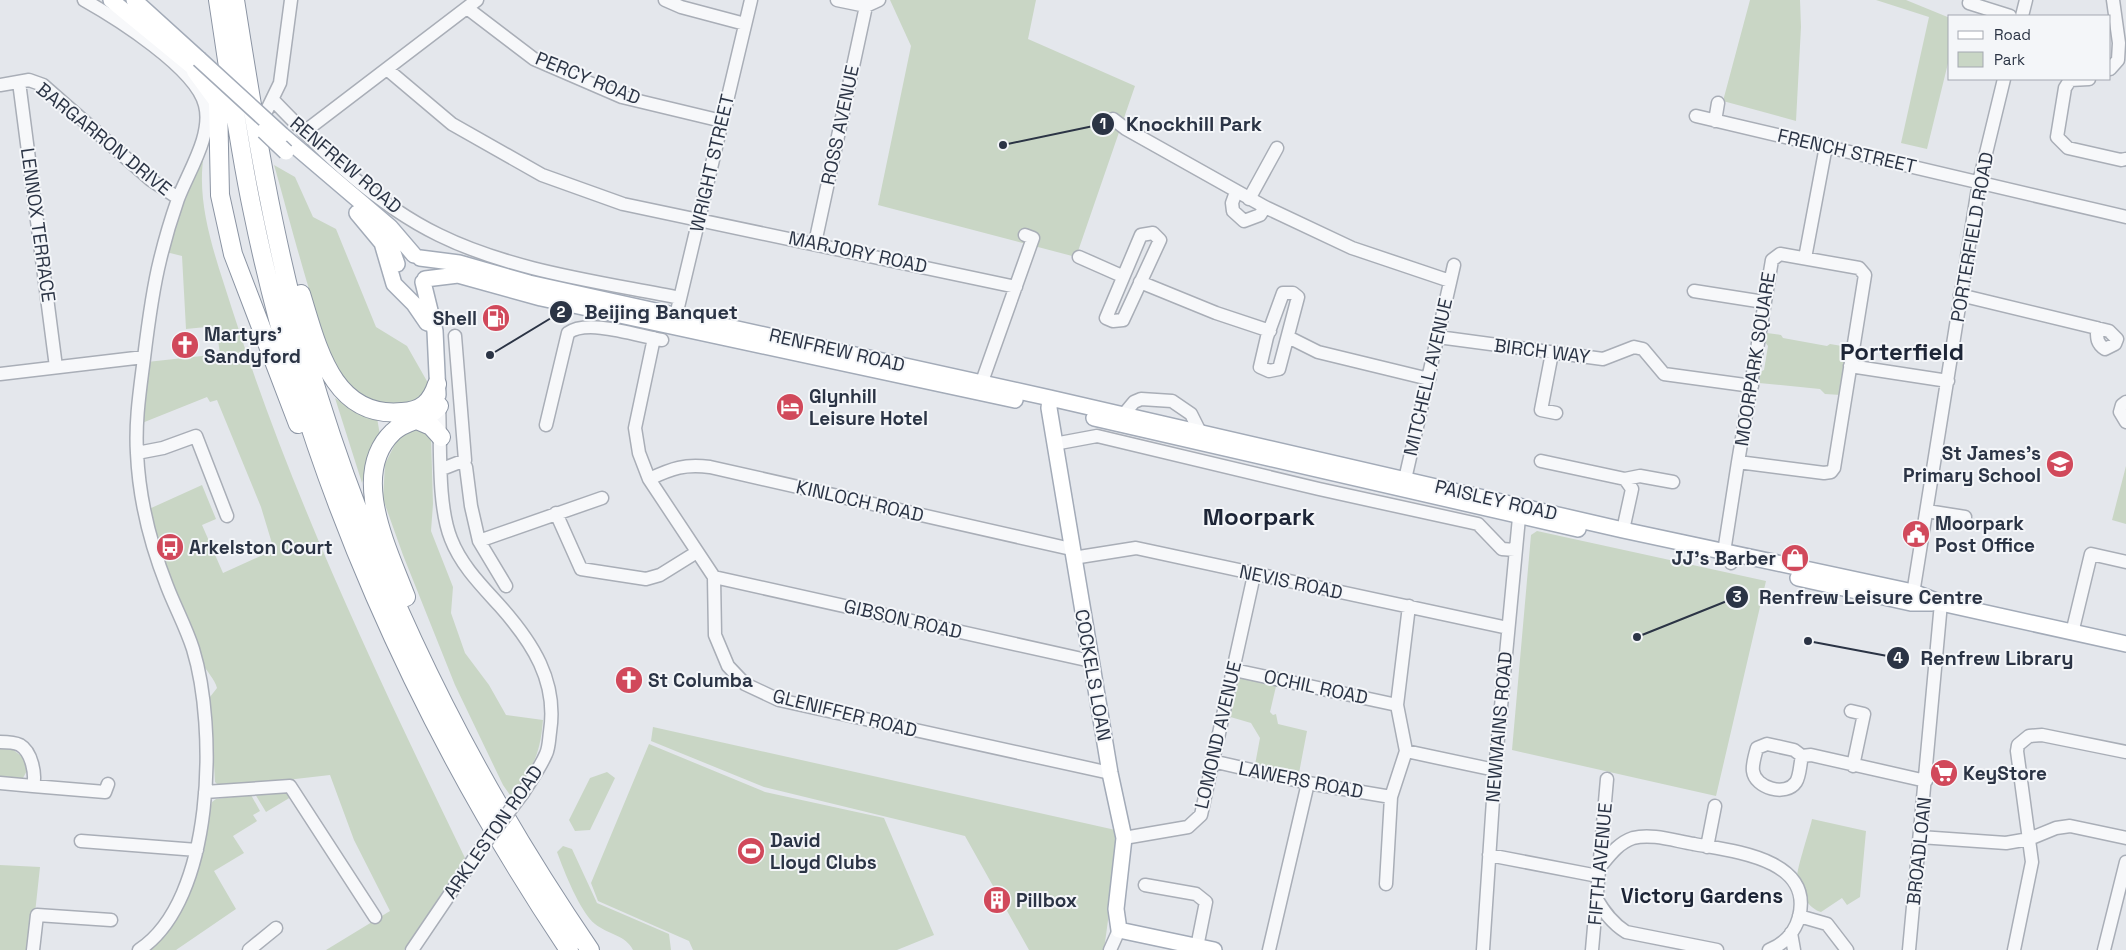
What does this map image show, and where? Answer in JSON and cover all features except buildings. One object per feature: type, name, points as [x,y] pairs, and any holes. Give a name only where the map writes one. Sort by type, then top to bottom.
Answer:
[{"type":"highway","points":[[218,0],[253,214],[276,310],[296,383],[331,488],[383,614]]},
{"type":"highway","points":[[235,0],[262,169],[295,311],[341,464],[388,584],[453,722],[500,809],[590,950]]},
{"type":"highway","points":[[197,64],[218,101],[220,195],[233,254],[336,516],[424,701],[470,788],[526,884],[569,950]]},
{"type":"highway","points":[[262,169],[306,310],[329,372],[336,385],[349,398],[362,406],[378,411],[396,413],[410,412],[427,403],[437,384]]},
{"type":"highway","points":[[439,406],[432,413],[400,426],[384,442],[374,465],[371,489],[374,505],[399,578],[453,722]]},
{"type":"highway","points":[[417,420],[427,423],[441,436]]},
{"type":"main road","points":[[111,0],[197,64],[390,227],[427,267],[424,280],[415,287],[406,286],[396,277],[397,264],[390,244],[381,230],[357,213],[286,152],[220,90],[197,64],[134,0]]},
{"type":"main road","points":[[357,213],[382,243],[394,284],[414,304],[427,323]]},
{"type":"main road","points":[[397,264],[404,257],[417,256]]},
{"type":"main road","name":"RENFREW ROAD","points":[[417,256],[459,263],[674,320],[1049,403]]},
{"type":"main road","name":"RENFREW ROAD","points":[[424,280],[458,275],[541,298],[674,320]]},
{"type":"main road","name":"ARKLESTON ROAD","points":[[424,280],[434,331],[439,406]]},
{"type":"main road","name":"ARKLESTON ROAD","points":[[406,286],[420,305],[436,348]]},
{"type":"main road","name":"PAISLEY ROAD","points":[[1049,403],[1124,414],[1404,485]]},
{"type":"main road","name":"PAISLEY ROAD","points":[[1049,403],[1519,511],[2126,644]]},
{"type":"main road","name":"COCKELS LOAN","points":[[1049,403],[1072,554],[1110,773],[1124,838],[1116,909],[1119,930]]},
{"type":"main road","name":"PAISLEY ROAD","points":[[1519,511],[1623,530],[1727,557]]},
{"type":"main road","points":[[1119,930],[1214,950]]},
{"type":"street","points":[[84,0],[124,23],[192,80],[206,105],[204,139],[178,198],[160,260],[138,396],[137,453],[144,511],[154,551],[193,650],[202,689],[208,759],[198,850],[184,889],[169,917],[149,943],[139,950]]},
{"type":"street","points":[[263,118],[280,83],[291,0]]},
{"type":"street","points":[[665,0],[688,10],[745,24]]},
{"type":"street","name":"WRIGHT STREET","points":[[674,320],[751,0]]},
{"type":"street","points":[[837,0],[866,6],[878,0]]},
{"type":"street","points":[[2022,15],[2026,0]]},
{"type":"street","points":[[2111,68],[2118,60],[2119,43],[2113,0]]},
{"type":"street","points":[[304,132],[388,70],[472,4]]},
{"type":"street","name":"PERCY ROAD","points":[[472,4],[534,58],[622,97],[722,121]]},
{"type":"street","points":[[1969,4],[2007,15]]},
{"type":"street","name":"ROSS AVENUE","points":[[815,243],[866,6]]},
{"type":"street","name":"MARJORY ROAD","points":[[388,70],[452,124],[542,175],[623,204],[699,218],[1016,286]]},
{"type":"street","name":"BARGARRON DRIVE","points":[[0,85],[29,80],[43,85],[151,180],[178,198]]},
{"type":"street","name":"PORTERFIELD ROAD","points":[[1912,597],[1979,182],[2004,80]]},
{"type":"street","points":[[2069,80],[2065,88],[2057,137],[2068,148],[2126,160]]},
{"type":"street","name":"LENNOX TERRACE","points":[[19,82],[56,367]]},
{"type":"street","name":"RENFREW ROAD","points":[[273,100],[339,164],[400,212],[459,244],[502,260],[534,268],[680,298]]},
{"type":"street","points":[[1714,121],[1718,103]]},
{"type":"street","name":"FRENCH STREET","points":[[1696,116],[2126,217]]},
{"type":"street","points":[[1113,119],[1126,129],[1265,208],[1352,248],[1450,281]]},
{"type":"street","points":[[1805,258],[1826,146]]},
{"type":"street","points":[[1249,199],[1277,148]]},
{"type":"street","points":[[330,177],[339,164]]},
{"type":"street","points":[[1236,192],[1232,203],[1233,211],[1244,221],[1251,220],[1260,215],[1265,208]]},
{"type":"street","points":[[1152,233],[1160,240],[1140,282],[1123,320],[1113,321],[1106,318],[1141,235],[1152,233]]},
{"type":"street","points":[[980,388],[1033,238],[1025,234]]},
{"type":"street","name":"MOORPARK SQUARE","points":[[1727,557],[1738,462],[1772,260],[1780,254],[1859,268],[1865,276],[1834,468],[1831,472],[1824,473],[1738,462]]},
{"type":"street","points":[[1079,257],[1216,313],[1287,336],[1318,352],[1429,378]]},
{"type":"street","name":"MITCHELL AVENUE","points":[[1404,485],[1454,264]]},
{"type":"street","points":[[1694,291],[1764,302]]},
{"type":"street","points":[[1283,293],[1293,293],[1298,297],[1287,336],[1279,369],[1269,371],[1260,367],[1283,293]]},
{"type":"street","points":[[1960,295],[2097,328]]},
{"type":"street","points":[[546,426],[568,333],[575,328],[583,326],[658,339],[635,428],[640,453],[649,479],[714,577]]},
{"type":"street","points":[[442,468],[465,460],[455,336]]},
{"type":"street","name":"BIRCH WAY","points":[[1438,337],[1602,359],[1634,347],[1643,349],[1664,374],[1752,386]]},
{"type":"street","points":[[1552,353],[1540,410],[1556,413]]},
{"type":"street","points":[[0,374],[144,357]]},
{"type":"street","points":[[1850,366],[1948,381]]},
{"type":"street","points":[[1124,414],[1134,402],[1141,399],[1172,401],[1191,414],[1200,432]]},
{"type":"street","points":[[2126,401],[2120,412],[2126,422]]},
{"type":"street","name":"ARKLESTON ROAD","points":[[412,950],[479,850],[523,793],[547,753],[551,724],[550,688],[539,658],[514,622],[473,576],[457,552],[446,524],[439,406]]},
{"type":"street","points":[[137,453],[163,448],[196,436],[227,516]]},
{"type":"street","name":"PAISLEY ROAD","points":[[1054,444],[1097,436],[1478,524],[1502,549],[1515,550]]},
{"type":"street","points":[[1541,461],[1625,479],[1640,476],[1672,482]]},
{"type":"street","name":"KINLOCH ROAD","points":[[649,479],[674,467],[692,465],[710,467],[1072,554]]},
{"type":"street","points":[[466,467],[470,506],[480,541],[506,586]]},
{"type":"street","points":[[1623,530],[1632,489],[1625,479]]},
{"type":"street","points":[[480,541],[602,498]]},
{"type":"street","name":"NEWMAINS ROAD","points":[[1483,950],[1495,770],[1519,511]]},
{"type":"street","points":[[1927,512],[1965,517]]},
{"type":"street","points":[[556,513],[582,569],[646,579],[660,575],[697,552]]},
{"type":"street","name":"NEVIS ROAD","points":[[1072,554],[1136,548],[1508,628]]},
{"type":"street","points":[[2072,632],[2091,554],[2126,562]]},
{"type":"street","name":"LOMOND AVENUE","points":[[1124,838],[1188,827],[1201,815],[1254,574]]},
{"type":"street","name":"GIBSON ROAD","points":[[714,577],[1091,662]]},
{"type":"street","name":"GLENIFFER ROAD","points":[[714,577],[715,635],[728,666],[745,684],[779,700],[1110,773]]},
{"type":"street","name":"BROADLOAN","points":[[1909,950],[1942,603]]},
{"type":"street","points":[[1386,884],[1391,797],[1406,751],[1397,705],[1409,606]]},
{"type":"street","name":"OCHIL ROAD","points":[[1234,670],[1397,705]]},
{"type":"street","points":[[1851,711],[1864,714],[1853,766]]},
{"type":"street","points":[[2014,950],[2032,862],[2017,752],[2022,740],[2029,736],[2042,735],[2126,752]]},
{"type":"street","points":[[0,742],[21,746],[27,753],[35,779],[33,786]]},
{"type":"street","points":[[1406,751],[1495,770]]},
{"type":"street","points":[[1802,756],[1811,755],[1926,781]]},
{"type":"street","name":"LAWERS ROAD","points":[[1212,761],[1308,783],[1391,797]]},
{"type":"street","name":"FIFTH AVENUE","points":[[1592,950],[1607,779]]},
{"type":"street","points":[[0,783],[105,792],[108,784]]},
{"type":"street","points":[[1269,950],[1308,783]]},
{"type":"street","points":[[205,792],[290,786],[375,917]]},
{"type":"street","points":[[1707,847],[1715,806]]},
{"type":"street","points":[[1920,837],[2006,843],[2029,839],[2056,828],[2070,826],[2126,838]]},
{"type":"street","points":[[1489,856],[1598,872],[1617,847],[1641,836],[1758,857],[1774,864],[1787,874],[1799,898],[1800,916],[1792,933],[1780,944],[1769,950]]},
{"type":"street","points":[[80,841],[198,850]]},
{"type":"street","points":[[2104,950],[2126,862]]},
{"type":"street","points":[[1145,885],[1196,894],[1206,902],[1197,947]]},
{"type":"street","points":[[1596,898],[1604,913],[1626,932],[1717,950]]},
{"type":"street","points":[[32,950],[37,915],[111,920]]},
{"type":"street","points":[[1800,916],[1827,924],[1847,950]]},
{"type":"street","points":[[248,950],[276,928]]},
{"type":"street","points":[[1110,950],[1119,930]]},
{"type":"street","points":[[1792,933],[1794,950]]},
{"type":"green space","points":[[890,0],[1036,0],[1028,39],[1135,86],[1076,257],[878,205],[911,46]]},
{"type":"green space","points":[[1750,0],[1800,0],[1801,27],[1796,121],[1723,101]]},
{"type":"green space","points":[[1876,0],[1906,0],[1948,17],[1948,63],[1927,149],[1901,143],[1929,17]]},
{"type":"green space","points":[[204,154],[202,193],[209,233],[256,380],[309,519],[339,588],[369,656],[465,858],[404,950],[326,950],[390,911],[354,840],[330,775],[227,787],[219,786],[215,782],[210,697],[217,688],[201,661],[162,562],[149,509],[202,485],[216,519],[202,525],[223,573],[274,550],[261,507],[217,400],[210,402],[207,397],[142,423],[147,362],[220,354],[216,326],[186,329],[182,256],[166,252],[177,214]]},
{"type":"green space","points":[[274,165],[295,177],[313,217],[336,229],[376,327],[407,346],[432,390],[426,400],[396,404],[377,403],[350,389],[340,375],[308,284]]},
{"type":"green space","points":[[1767,333],[1827,346],[1830,344],[1848,347],[1841,395],[1825,394],[1820,389],[1759,383],[1760,372],[1764,370],[1768,346],[1765,342]]},
{"type":"green space","points":[[335,398],[355,412],[377,418],[380,435],[372,447],[362,483]]},
{"type":"green space","points":[[419,426],[431,436],[433,504],[431,531],[453,587],[451,613],[465,653],[489,685],[506,715],[543,720],[540,744],[534,762],[512,798],[503,785],[455,685],[403,555],[383,499],[385,464],[398,438]]},
{"type":"green space","points":[[2126,466],[2126,524],[2112,520]]},
{"type":"green space","points":[[1537,531],[1766,581],[1716,796],[1512,750],[1531,535]]},
{"type":"green space","points":[[1246,675],[1277,682],[1270,712],[1273,715],[1276,714],[1278,724],[1307,731],[1299,773],[1255,765],[1260,738],[1251,723],[1227,716],[1233,683]]},
{"type":"green space","points":[[653,727],[1120,831],[1104,950],[1029,950],[965,836],[764,787],[651,741]]},
{"type":"green space","name":"David Lloyd Clubs","points":[[649,744],[765,792],[884,818],[934,935],[897,950],[693,950],[689,941],[598,901],[591,883]]},
{"type":"green space","points":[[0,747],[12,749],[28,761],[29,767],[23,778],[0,780]]},
{"type":"green space","points":[[607,772],[615,778],[590,830],[575,831],[569,820],[590,778]]},
{"type":"green space","points":[[285,791],[291,797],[266,812],[255,794]]},
{"type":"green space","points":[[251,795],[260,811],[253,815],[257,821],[233,836],[244,853],[214,871],[236,909],[176,950],[145,950],[152,946],[202,842],[212,802],[216,799]]},
{"type":"green space","points":[[1812,819],[1866,831],[1860,897],[1847,905],[1842,898],[1821,912],[1812,907],[1805,899],[1799,888],[1797,878]]},
{"type":"green space","points":[[563,846],[572,849],[597,903],[669,934],[671,950],[633,950],[626,941],[595,924],[578,901],[564,870],[557,852]]},
{"type":"green space","points":[[0,865],[40,867],[31,950],[0,950]]},
{"type":"place","name":"Knockhill Park","points":[[1003,145]]},
{"type":"place","name":"Shell","points":[[496,318]]},
{"type":"place","name":"Martyrs' Sandyford","points":[[185,345]]},
{"type":"place","name":"Beijing Banquet","points":[[490,355]]},
{"type":"place","name":"Glynhill Leisure Hotel","points":[[790,407]]},
{"type":"place","name":"St James's Primary School","points":[[2060,464]]},
{"type":"place","name":"Moorpark Post Office","points":[[1916,534]]},
{"type":"place","name":"Arkelston Court","points":[[170,547]]},
{"type":"place","name":"JJ's Barber","points":[[1795,558]]},
{"type":"place","name":"Renfrew Leisure Centre","points":[[1637,637]]},
{"type":"place","name":"Renfrew Library","points":[[1808,641]]},
{"type":"place","name":"St Columba","points":[[629,680]]},
{"type":"place","name":"KeyStore","points":[[1944,773]]},
{"type":"place","name":"David Lloyd Clubs","points":[[751,851]]},
{"type":"place","name":"Pillbox","points":[[997,900]]},
{"type":"district","name":"Porterfield","points":[[1902,351]]},
{"type":"district","name":"Moorpark","points":[[1259,516]]},
{"type":"district","name":"Victory Gardens","points":[[1702,895]]}]
